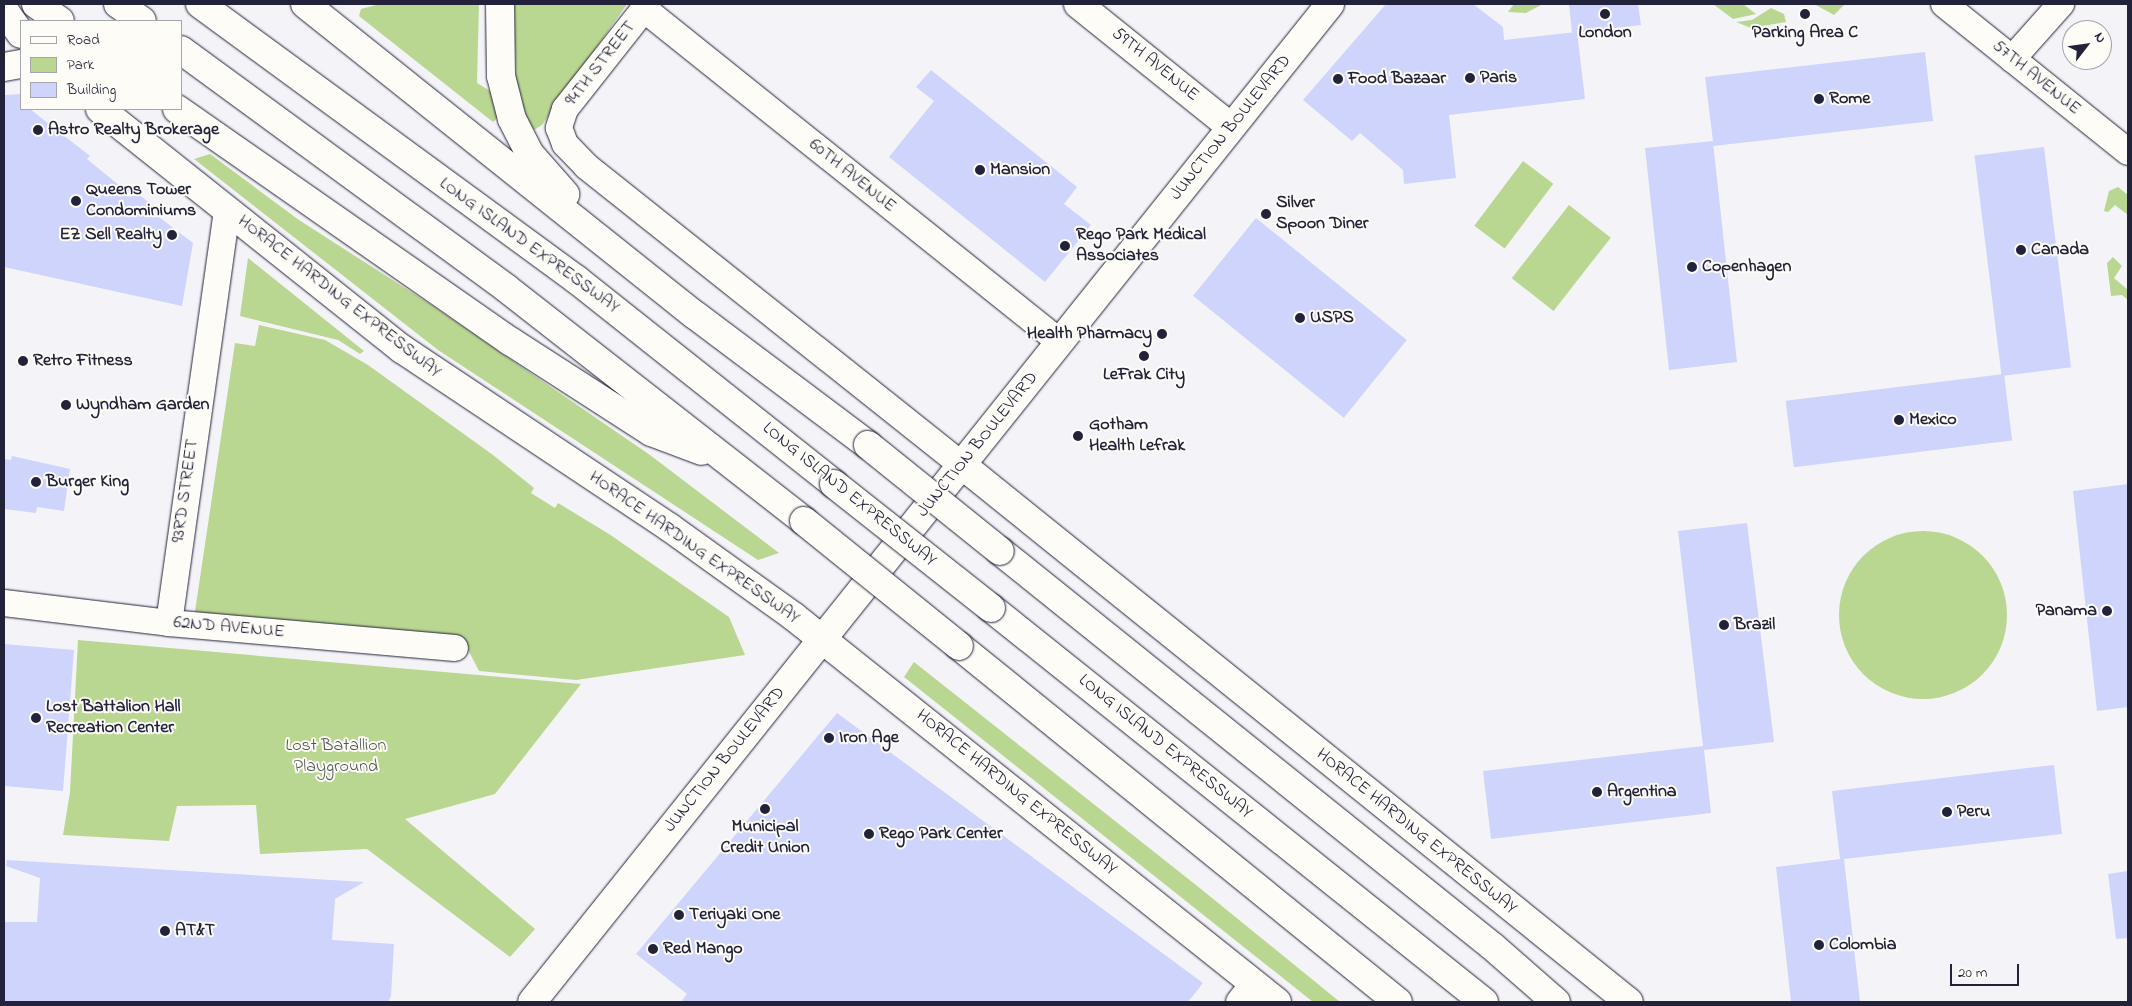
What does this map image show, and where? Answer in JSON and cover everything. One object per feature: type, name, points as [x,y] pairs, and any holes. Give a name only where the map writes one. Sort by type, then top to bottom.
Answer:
[{"type":"main road","points":[[36,4],[59,20]]},
{"type":"main road","points":[[118,4],[141,20]]},
{"type":"main road","name":"LONG ISLAND EXPRESSWAY","points":[[200,4],[578,280],[1484,1002]]},
{"type":"main road","points":[[305,4],[695,315],[798,390],[868,445],[1492,946],[1556,1002]]},
{"type":"main road","points":[[500,4],[499,54],[505,97],[519,136],[540,168],[569,198],[703,305],[798,390]]},
{"type":"main road","name":"59TH AVENUE","points":[[1078,4],[1231,127]]},
{"type":"main road","name":"JUNCTION BOULEVARD","points":[[532,1002],[1330,4]]},
{"type":"main road","points":[[4,10],[20,33]]},
{"type":"main road","points":[[182,51],[506,288],[725,459],[1398,1002]]},
{"type":"main road","points":[[4,67],[20,64]]},
{"type":"main road","name":"HORACE HARDING EXPRESSWAY","points":[[101,110],[402,349],[668,527],[822,639],[1246,993],[1278,1002]]},
{"type":"main road","points":[[178,110],[494,330],[643,427],[725,459]]},
{"type":"main road","name":"HORACE HARDING EXPRESSWAY","points":[[962,465],[1629,1002]]},
{"type":"main road","points":[[1492,946],[1572,1002]]},
{"type":"street","name":"57TH AVENUE","points":[[1944,4],[2128,152]]},
{"type":"street","points":[[2012,59],[2061,4]]},
{"type":"street","name":"94TH STREET","points":[[559,128],[565,109],[646,6]]},
{"type":"street","name":"60TH AVENUE","points":[[646,6],[1060,342]]},
{"type":"street","name":"HORACE HARDING EXPRESSWAY","points":[[559,128],[566,144],[586,166],[962,465]]},
{"type":"street","name":"93RD STREET","points":[[170,623],[227,210]]},
{"type":"street","name":"62ND AVENUE","points":[[4,603],[170,623],[455,648]]},
{"type":"green space","points":[[380,4],[479,4],[477,83],[492,92],[500,116],[493,122],[359,16],[361,9]]},
{"type":"green space","points":[[514,4],[627,4],[542,125],[534,130],[520,104],[516,78]]},
{"type":"green space","points":[[1514,4],[1543,4],[1526,13],[1508,12]]},
{"type":"green space","points":[[1713,4],[1743,4],[1756,14],[1733,19]]},
{"type":"green space","points":[[1814,4],[1844,4],[1844,5],[1834,15]]},
{"type":"green space","points":[[1771,8],[1784,14],[1786,22],[1751,28],[1736,22],[1752,20]]},
{"type":"green space","points":[[210,154],[299,220],[433,306],[650,455],[779,553],[758,560],[438,350],[194,159]]},
{"type":"green space","points":[[1523,161],[1553,184],[1505,249],[1474,226]]},
{"type":"green space","points":[[2118,187],[2128,195],[2128,215],[2115,205],[2108,212],[2104,211],[2109,191]]},
{"type":"green space","points":[[1569,205],[1611,238],[1554,311],[1512,278]]},
{"type":"green space","points":[[2113,257],[2122,266],[2114,278],[2128,290],[2128,300],[2122,295],[2111,296],[2107,263]]},
{"type":"green space","points":[[248,258],[364,351],[360,354],[338,340],[240,316]]},
{"type":"green space","points":[[259,325],[325,340],[368,365],[493,455],[534,488],[531,493],[555,508],[558,503],[609,534],[729,617],[745,655],[576,680],[479,671],[464,642],[194,618],[235,343],[255,346]]},
{"type":"green space","points":[[1931,531],[1948,534],[1963,540],[1983,555],[1998,575],[2004,590],[2007,615],[2004,640],[1998,655],[1983,675],[1963,690],[1948,696],[1915,699],[1898,696],[1883,690],[1858,669],[1848,655],[1842,640],[1839,607],[1842,590],[1848,575],[1869,550],[1883,540],[1898,534]]},
{"type":"green space","name":"Lost Batallion Playground","points":[[78,640],[581,684],[495,794],[405,819],[535,929],[510,957],[367,849],[260,854],[256,805],[177,806],[169,841],[63,835],[70,792]]},
{"type":"green space","points":[[914,662],[1201,889],[1340,1002],[1313,1002],[904,677]]},
{"type":"building","points":[[1386,4],[1473,4],[1503,27],[1504,40],[1577,32],[1585,99],[1449,115],[1456,178],[1404,184],[1403,170],[1360,133],[1352,141],[1303,100]]},
{"type":"building","name":"London","points":[[1569,4],[1638,4],[1641,25],[1572,33]]},
{"type":"building","points":[[1925,52],[1933,121],[1713,146],[1737,362],[1669,370],[1645,148],[1713,141],[1705,77]]},
{"type":"building","name":"Mansion","points":[[931,70],[1077,187],[1064,204],[1091,225],[1045,282],[889,157],[934,101],[916,87]]},
{"type":"building","name":"Queens Tower Condominiums","points":[[20,94],[20,110],[31,110],[90,156],[87,159],[125,190],[128,186],[162,213],[159,217],[193,243],[182,306],[4,267],[4,95]]},
{"type":"building","name":"Canada","points":[[2044,147],[2071,367],[2002,376],[1975,156]]},
{"type":"building","name":"USPS","points":[[1256,218],[1407,340],[1344,418],[1193,296]]},
{"type":"building","name":"Mexico","points":[[2004,374],[2012,441],[1794,467],[1786,401]]},
{"type":"building","name":"Burger King","points":[[12,456],[70,469],[64,511],[37,507],[36,513],[4,509],[4,459],[11,460]]},
{"type":"building","name":"Panama","points":[[2128,484],[2128,707],[2097,711],[2073,491]]},
{"type":"building","points":[[1747,523],[1774,742],[1704,750],[1711,813],[1491,839],[1483,771],[1703,746],[1678,531]]},
{"type":"building","name":"Lost Battalion Hall Recreation Center","points":[[4,644],[74,650],[63,791],[4,786]]},
{"type":"building","name":"Rego Park Center","points":[[837,713],[1203,983],[1188,1002],[681,1002],[687,994],[636,954]]},
{"type":"building","name":"Peru","points":[[2054,765],[2062,834],[1844,859],[1860,1002],[1791,1002],[1776,867],[1840,859],[1832,791]]},
{"type":"building","name":"AT&T","points":[[7,860],[364,882],[335,899],[332,940],[394,944],[391,996],[388,1002],[4,1002],[4,922],[37,922],[40,878],[6,866]]},
{"type":"building","points":[[2128,871],[2128,938],[2116,939],[2108,874]]},
{"type":"place","name":"London","points":[[1605,14]]},
{"type":"place","name":"Parking Area C","points":[[1805,14]]},
{"type":"place","name":"Paris","points":[[1470,78]]},
{"type":"place","name":"Food Bazaar","points":[[1338,79]]},
{"type":"place","name":"Rome","points":[[1819,99]]},
{"type":"place","name":"Astro Realty Brokerage","points":[[38,130]]},
{"type":"place","name":"Mansion","points":[[980,170]]},
{"type":"place","name":"Queens Tower Condominiums","points":[[76,201]]},
{"type":"place","name":"Silver Spoon Diner","points":[[1266,214]]},
{"type":"place","name":"EZ Sell Realty","points":[[172,235]]},
{"type":"place","name":"Rego Park Medical Associates","points":[[1065,246]]},
{"type":"place","name":"Canada","points":[[2021,250]]},
{"type":"place","name":"Copenhagen","points":[[1692,267]]},
{"type":"place","name":"USPS","points":[[1300,318]]},
{"type":"place","name":"Health Pharmacy","points":[[1162,334]]},
{"type":"place","name":"LeFrak City","points":[[1144,356]]},
{"type":"place","name":"Retro Fitness","points":[[23,361]]},
{"type":"place","name":"Wyndham Garden","points":[[66,405]]},
{"type":"place","name":"Mexico","points":[[1899,420]]},
{"type":"place","name":"Gotham Health Lefrak","points":[[1078,436]]},
{"type":"place","name":"Burger King","points":[[36,482]]},
{"type":"place","name":"Panama","points":[[2107,611]]},
{"type":"place","name":"Brazil","points":[[1724,625]]},
{"type":"place","name":"Lost Battalion Hall Recreation Center","points":[[36,718]]},
{"type":"place","name":"Iron Age","points":[[829,738]]},
{"type":"place","name":"Argentina","points":[[1597,792]]},
{"type":"place","name":"Municipal Credit Union","points":[[765,809]]},
{"type":"place","name":"Peru","points":[[1947,812]]},
{"type":"place","name":"Rego Park Center","points":[[869,834]]},
{"type":"place","name":"Teriyaki One","points":[[679,915]]},
{"type":"place","name":"AT&T","points":[[165,931]]},
{"type":"place","name":"Colombia","points":[[1819,945]]},
{"type":"place","name":"Red Mango","points":[[653,949]]}]
